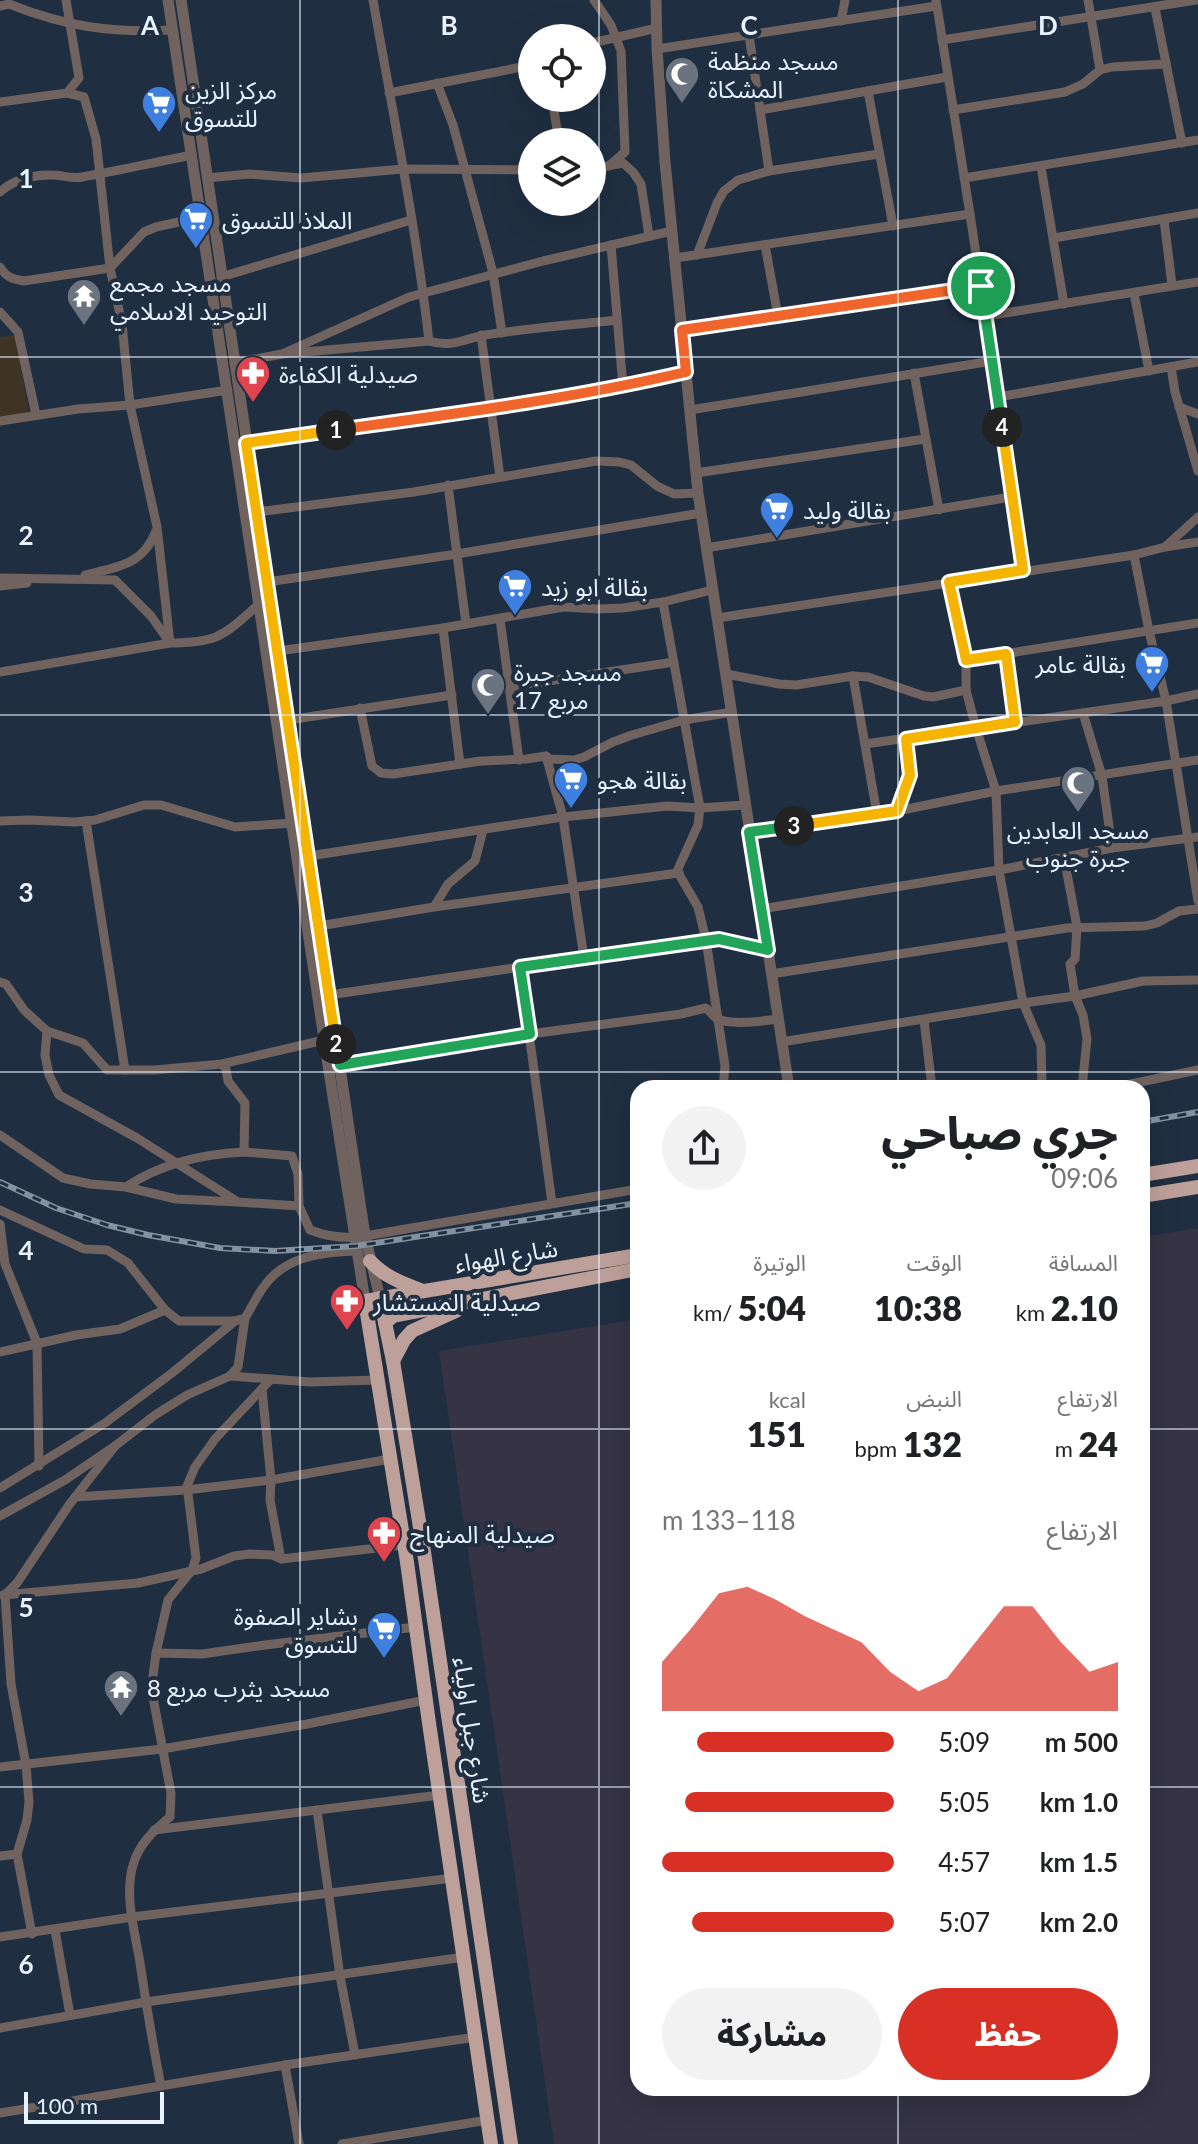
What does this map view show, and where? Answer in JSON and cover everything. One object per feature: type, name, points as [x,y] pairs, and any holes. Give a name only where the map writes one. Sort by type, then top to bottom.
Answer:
[{"type":"highway","points":[[1150,1174],[1198,1166]]},
{"type":"highway","points":[[1150,1195],[1198,1187]]},
{"type":"highway","name":"شارع الهواء","points":[[373,1300],[630,1256]]},
{"type":"highway","points":[[370,1261],[391,1278],[424,1291]]},
{"type":"highway","name":"شارع الهواء","points":[[385,1323],[393,1316],[630,1271]]},
{"type":"highway","name":"شارع جبل اولياء","points":[[373,1300],[385,1323],[393,1361],[511,2144]]},
{"type":"highway","name":"شارع جبل اولياء","points":[[373,1300],[369,1325],[491,2144]]},
{"type":"highway","points":[[393,1361],[412,1331],[480,1301]]},
{"type":"highway","points":[[369,1325],[385,1323]]},
{"type":"street","points":[[66,0],[79,78],[67,93]]},
{"type":"street","points":[[168,0],[324,1040],[359,1237],[370,1261],[373,1300]]},
{"type":"street","points":[[181,0],[340,1065],[359,1237],[356,1251],[373,1300]]},
{"type":"street","points":[[373,0],[424,293],[429,341]]},
{"type":"street","points":[[594,0],[617,36],[622,60],[625,152],[609,166]]},
{"type":"street","points":[[656,0],[672,231],[698,493],[788,1080]]},
{"type":"street","points":[[841,21],[845,0]]},
{"type":"street","points":[[1088,0],[1100,70]]},
{"type":"street","points":[[942,40],[1196,0]]},
{"type":"street","points":[[6,3],[70,24],[121,32],[173,30]]},
{"type":"street","points":[[657,49],[936,3],[1023,570]]},
{"type":"street","points":[[1155,8],[1182,143]]},
{"type":"street","points":[[606,39],[657,28]]},
{"type":"street","points":[[749,35],[769,171]]},
{"type":"street","points":[[953,110],[1065,92],[1083,84],[1100,70],[1125,65],[1166,64]]},
{"type":"street","points":[[389,93],[518,68]]},
{"type":"street","points":[[760,110],[947,77]]},
{"type":"street","points":[[437,83],[453,125],[493,273],[502,333]]},
{"type":"street","points":[[868,91],[893,226]]},
{"type":"street","points":[[0,102],[67,93],[84,97],[96,139],[110,268],[122,324],[130,405],[157,527],[170,643]]},
{"type":"street","points":[[964,178],[1198,140]]},
{"type":"street","points":[[697,255],[717,203],[724,191],[738,180],[769,171],[879,154]]},
{"type":"street","points":[[0,192],[19,180],[37,176],[73,178],[192,155]]},
{"type":"street","points":[[606,167],[623,163],[639,179],[649,236]]},
{"type":"street","points":[[1041,167],[1064,304]]},
{"type":"street","points":[[207,178],[249,174],[301,178],[403,169],[518,170]]},
{"type":"street","points":[[1054,238],[1198,213]]},
{"type":"street","points":[[675,258],[970,214]]},
{"type":"street","points":[[0,267],[13,280],[24,281],[110,268],[144,232],[201,217]]},
{"type":"street","points":[[221,277],[411,220]]},
{"type":"street","points":[[1164,220],[1172,285]]},
{"type":"street","points":[[282,354],[394,303],[424,293],[493,273],[672,231]]},
{"type":"street","points":[[611,245],[623,387]]},
{"type":"street","points":[[765,245],[778,316]]},
{"type":"street","points":[[986,316],[1198,282]]},
{"type":"street","points":[[682,330],[981,286]]},
{"type":"street","points":[[1134,293],[1149,371]]},
{"type":"street","points":[[0,312],[18,332],[36,415]]},
{"type":"street","points":[[234,363],[282,354],[429,341],[452,344],[481,335],[617,320]]},
{"type":"street","points":[[481,335],[500,477]]},
{"type":"street","points":[[690,410],[992,361]]},
{"type":"street","points":[[998,397],[1198,362]]},
{"type":"street","points":[[1171,367],[1198,471]]},
{"type":"street","points":[[246,443],[492,409],[623,387],[686,372]]},
{"type":"street","points":[[914,373],[939,510]]},
{"type":"street","points":[[0,421],[228,390]]},
{"type":"street","points":[[1179,407],[1198,414]]},
{"type":"street","points":[[696,473],[925,439]]},
{"type":"street","points":[[257,512],[414,492],[608,461],[631,465],[667,492],[681,495],[698,493]]},
{"type":"street","points":[[448,485],[466,624]]},
{"type":"street","points":[[706,548],[1011,497]]},
{"type":"street","points":[[267,582],[701,513]]},
{"type":"street","points":[[1165,547],[1198,517]]},
{"type":"street","points":[[0,586],[72,578],[142,556],[157,527]]},
{"type":"street","points":[[717,618],[1134,555],[1198,542]]},
{"type":"street","points":[[1134,555],[1166,701],[1175,764],[1193,838],[1198,901]]},
{"type":"street","points":[[0,578],[115,580],[151,616],[170,643]]},
{"type":"street","points":[[949,582],[966,660],[966,690],[996,791],[999,870],[1009,937],[1023,1003],[1041,1045],[1042,1080]]},
{"type":"street","points":[[278,651],[564,607],[608,609],[663,602],[712,590]]},
{"type":"street","points":[[663,602],[700,808],[698,825],[678,873],[698,907],[706,940],[725,1066],[724,1080]]},
{"type":"street","points":[[0,672],[170,643],[196,643],[225,634],[259,604]]},
{"type":"street","points":[[500,619],[519,760]]},
{"type":"street","points":[[966,660],[1198,623]]},
{"type":"street","points":[[443,628],[460,764]]},
{"type":"street","points":[[1006,654],[1015,722]]},
{"type":"street","points":[[509,687],[674,662]]},
{"type":"street","points":[[726,674],[796,685],[853,676],[868,677],[924,696],[941,696],[966,690]]},
{"type":"street","points":[[853,676],[877,814]]},
{"type":"street","points":[[865,744],[1198,694]]},
{"type":"street","points":[[288,720],[452,695]]},
{"type":"street","points":[[360,708],[372,766],[381,773],[399,774],[460,764],[546,756],[550,759],[584,757],[613,742],[684,720],[732,712]]},
{"type":"street","points":[[1083,713],[1102,776],[1112,848]]},
{"type":"street","points":[[897,811],[910,775],[906,739]]},
{"type":"street","points":[[546,756],[563,817],[584,958]]},
{"type":"street","points":[[749,832],[897,811],[996,791],[1198,760]]},
{"type":"street","points":[[0,821],[86,821],[144,805],[161,805],[235,827],[292,823]]},
{"type":"street","points":[[309,856],[563,817],[667,806],[700,808],[745,805]]},
{"type":"street","points":[[86,821],[125,1070]]},
{"type":"street","points":[[434,907],[448,884],[475,861],[483,830]]},
{"type":"street","points":[[761,909],[1112,848],[1193,838]]},
{"type":"street","points":[[1064,857],[1077,927],[1075,959],[1070,964],[1087,1039],[1083,1080]]},
{"type":"street","points":[[319,926],[678,873]]},
{"type":"street","points":[[771,974],[1077,927],[1145,926],[1179,911],[1198,909]]},
{"type":"street","points":[[329,995],[706,940],[729,940],[768,950]]},
{"type":"street","points":[[520,967],[552,1203]]},
{"type":"street","points":[[781,1042],[1075,996],[1143,981],[1198,980]]},
{"type":"street","points":[[0,982],[6,984],[24,1010],[47,1031],[83,1043],[107,1070],[154,1070],[222,1064],[324,1040]]},
{"type":"street","points":[[340,1065],[706,1008],[717,1018],[737,1022],[778,1019]]},
{"type":"street","points":[[924,1020],[931,1080]]},
{"type":"street","points":[[47,1031],[45,1055],[49,1075],[59,1095],[137,1138],[238,1202]]},
{"type":"street","points":[[222,1064],[228,1081],[245,1103],[244,1152]]},
{"type":"street","points":[[1150,1080],[1198,1070]]},
{"type":"street","points":[[0,1135],[63,1178],[126,1187],[176,1199],[299,1206]]},
{"type":"street","points":[[126,1187],[143,1175],[201,1157],[244,1152],[292,1156],[298,1174],[299,1206],[310,1230],[324,1235],[359,1237],[630,1190]]},
{"type":"street","points":[[0,1210],[84,1249],[107,1250],[118,1256],[128,1263],[165,1310],[179,1321],[240,1320]]},
{"type":"street","points":[[0,1224],[3,1265],[37,1343],[39,1466]]},
{"type":"street","points":[[0,1488],[105,1423],[172,1373],[240,1320],[280,1270],[295,1261],[327,1252],[356,1251]]},
{"type":"street","points":[[0,1352],[120,1329],[165,1310]]},
{"type":"street","points":[[0,1516],[65,1480],[155,1415],[230,1376],[238,1367],[240,1320]]},
{"type":"street","points":[[230,1376],[323,1382],[377,1380]]},
{"type":"street","points":[[161,2086],[132,1917],[130,1886],[140,1848],[154,1830],[170,1817],[171,1793],[154,1703],[156,1653],[168,1600],[192,1570],[196,1558],[186,1490],[195,1467],[215,1439],[271,1379]]},
{"type":"street","points":[[262,1389],[271,1480],[270,1500],[281,1559]]},
{"type":"street","points":[[3,1595],[17,1583],[75,1497],[115,1446]]},
{"type":"street","points":[[75,1497],[186,1490],[271,1480],[390,1459]]},
{"type":"street","points":[[3,1595],[138,1583],[250,1554],[272,1555],[281,1559],[404,1545]]},
{"type":"street","points":[[3,1595],[11,1684],[26,1765],[29,1802],[17,1854],[32,1934]]},
{"type":"street","points":[[156,1653],[202,1654],[416,1627]]},
{"type":"street","points":[[0,1686],[11,1684]]},
{"type":"street","points":[[0,1767],[162,1749],[426,1700]]},
{"type":"street","points":[[154,1830],[440,1795]]},
{"type":"street","points":[[317,1810],[340,1976],[355,2055]]},
{"type":"street","points":[[0,1856],[17,1854]]},
{"type":"street","points":[[0,1937],[132,1917],[453,1878]]},
{"type":"street","points":[[55,1930],[70,2015]]},
{"type":"street","points":[[0,2028],[146,2002],[464,1957]]},
{"type":"street","points":[[0,2113],[285,2065],[476,2037]]},
{"type":"street","points":[[285,2065],[299,2144]]},
{"type":"street","points":[[342,2144],[488,2120]]},
{"type":"shaded area","points":[[15,335],[29,413],[0,417],[0,337]]},
{"type":"shaded area","points":[[1198,1228],[1198,2144],[554,2144],[439,1351],[630,1320],[630,2096],[1150,2096],[1150,1236]]},
{"type":"railway","points":[[1150,1121],[1198,1112]]},
{"type":"railway","points":[[0,1182],[56,1208],[107,1225],[220,1248],[275,1251],[356,1246],[630,1204]]},
{"type":"place","name":"مسجد منظمة المشكاة","points":[[682,105]]},
{"type":"place","name":"مركز الزين للتسوق","points":[[159,134]]},
{"type":"place","name":"الملاذ للتسوق","points":[[196,250]]},
{"type":"place","name":"مسجد مجمع التوحيد الاسلامي","points":[[84,327]]},
{"type":"place","name":"صيدلية الكفاءة","points":[[253,404]]},
{"type":"place","name":"بقالة وليد","points":[[777,540]]},
{"type":"place","name":"بقالة ابو زيد","points":[[515,617]]},
{"type":"place","name":"بقالة عامر","points":[[1152,694]]},
{"type":"place","name":"مسجد جبرة مربع 17","points":[[488,716]]},
{"type":"place","name":"بقالة هجو","points":[[571,810]]},
{"type":"place","name":"مسجد العابدين جبرة جنوب","points":[[1078,814]]},
{"type":"place","name":"صيدلية المستشار","points":[[347,1332]]},
{"type":"place","name":"صيدلية المنهاج","points":[[384,1564]]},
{"type":"place","name":"بشاير الصفوة للتسوق","points":[[384,1660]]},
{"type":"place","name":"مسجد يثرب مربع 8","points":[[121,1718]]},
{"type":"route","points":[[981,286],[1023,570],[949,582],[966,660],[1006,654],[1015,722],[906,739],[910,775],[897,811],[749,832],[768,950],[719,939],[520,967],[530,1034],[340,1065],[246,443],[492,409],[623,387],[686,372],[682,330],[981,286]]}]
